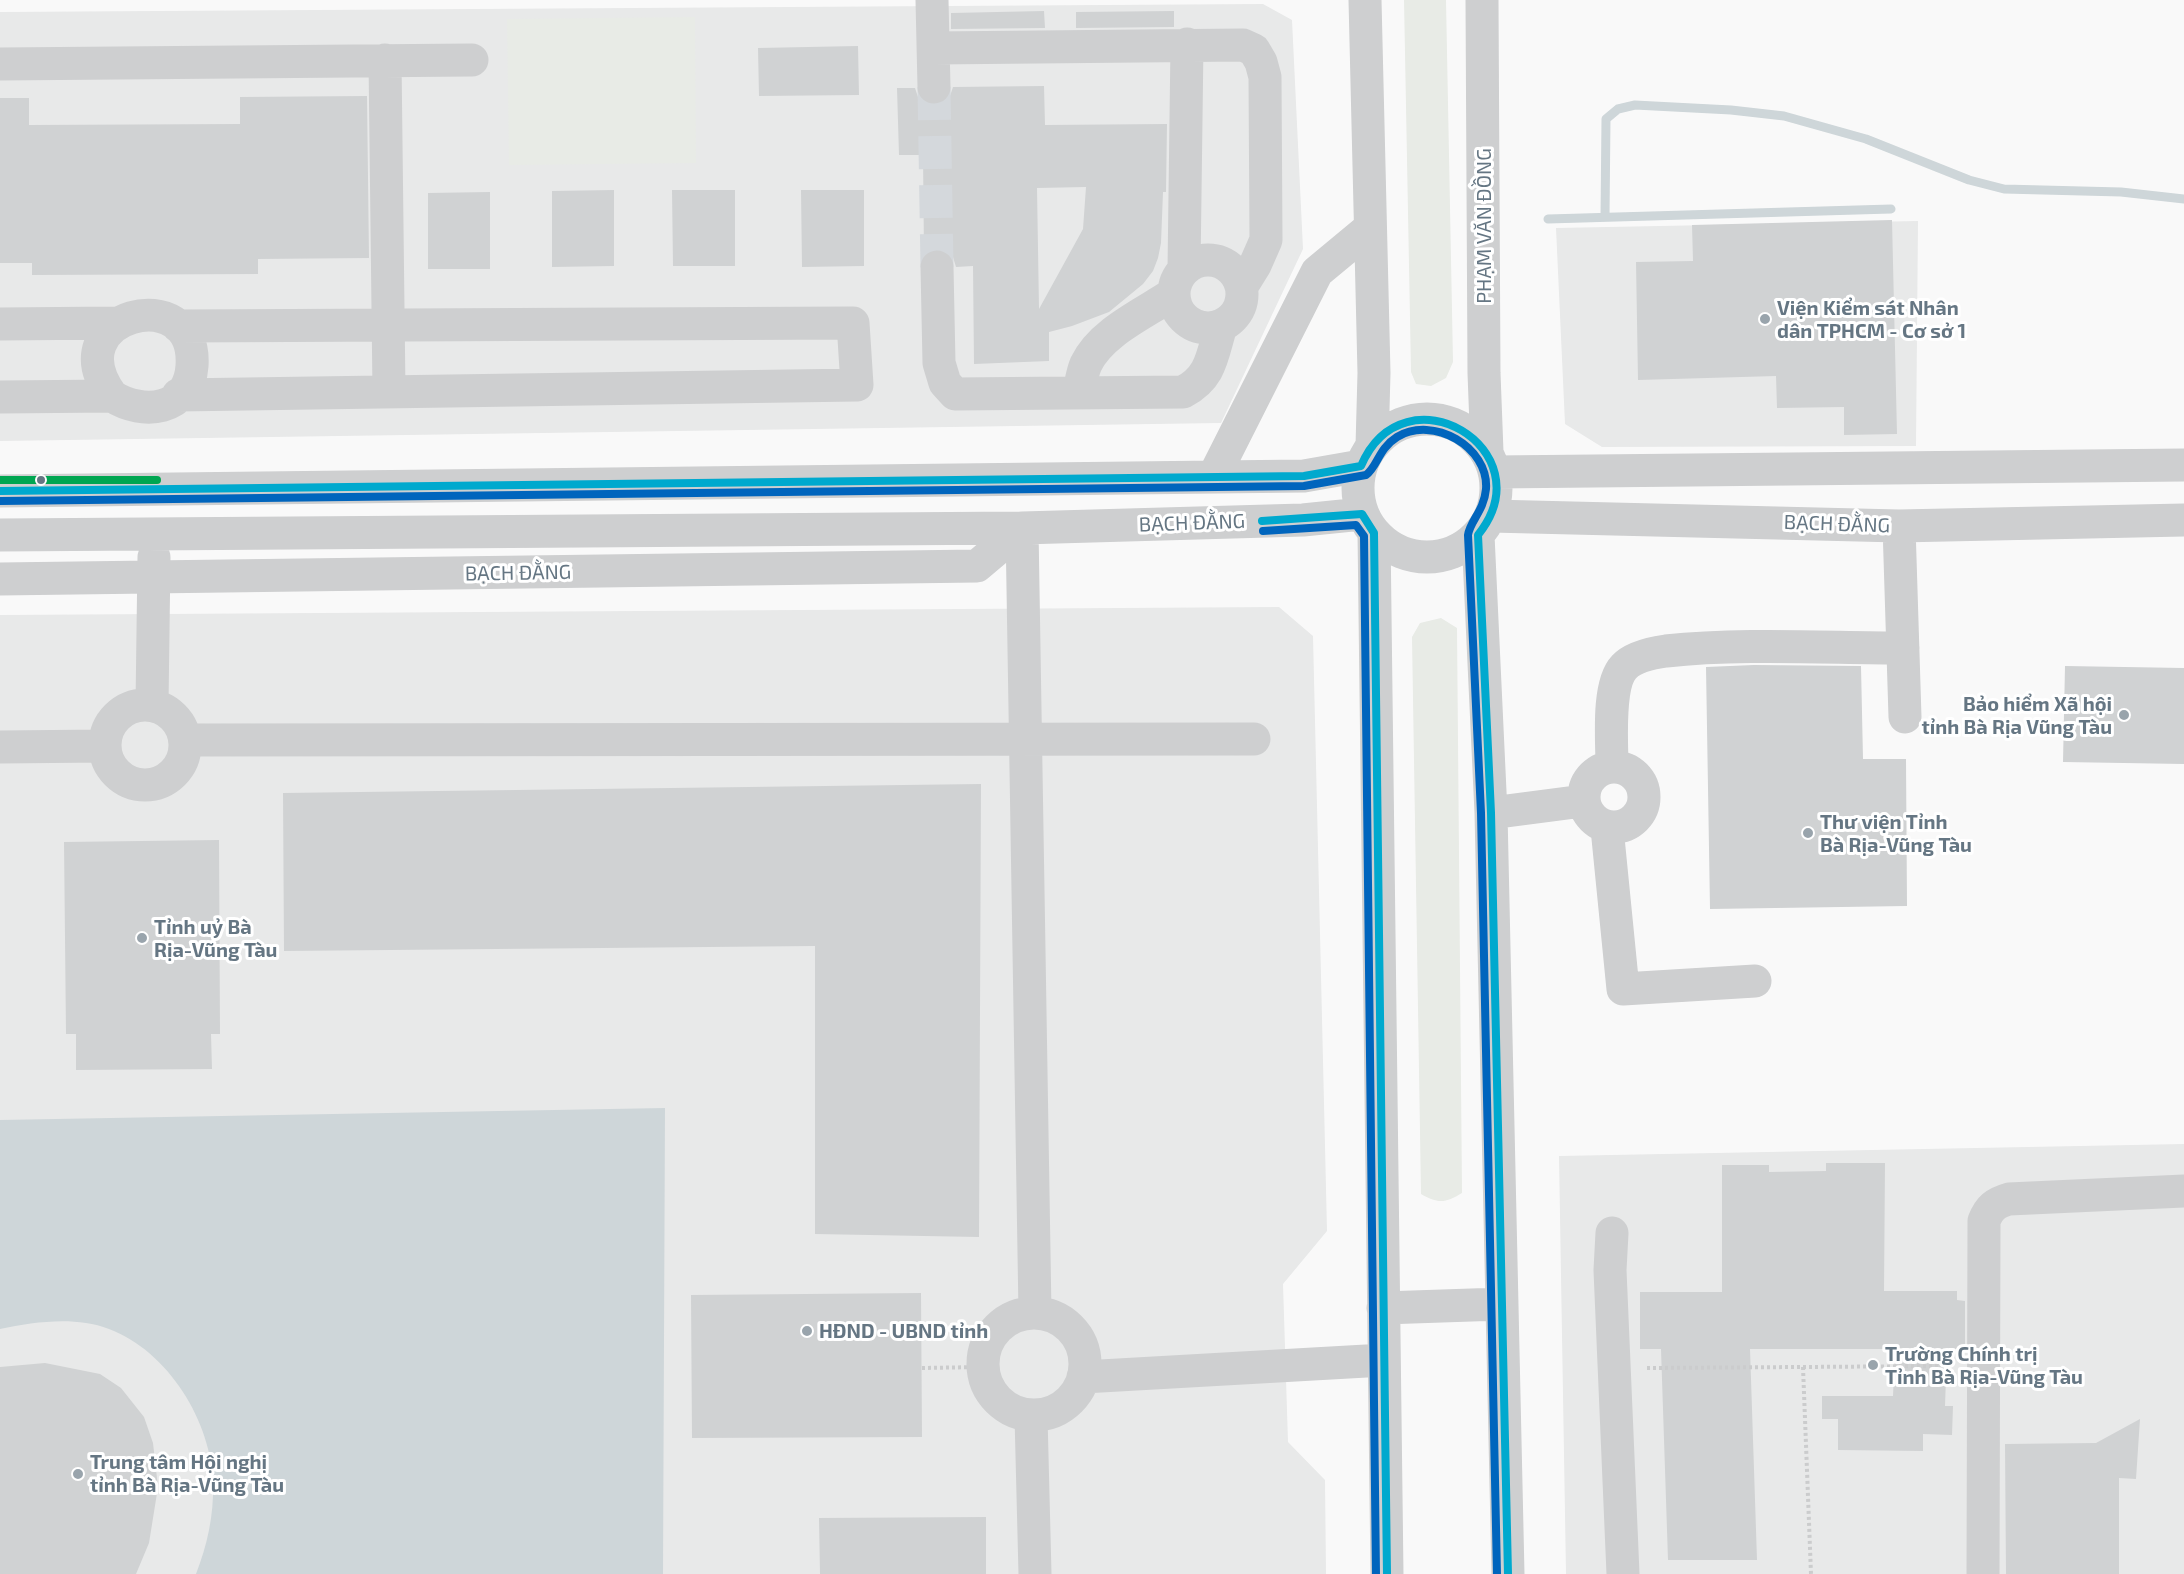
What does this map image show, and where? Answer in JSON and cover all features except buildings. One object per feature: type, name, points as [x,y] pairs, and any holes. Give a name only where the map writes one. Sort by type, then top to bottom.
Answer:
[{"type":"street","points":[[932,0],[934,87]]},
{"type":"street","points":[[1365,0],[1374,373],[1366,456],[1357,490],[1368,524],[1387,1574]]},
{"type":"street","name":"PHẠM VĂN ĐỒNG","points":[[1482,0],[1484,373],[1491,462]]},
{"type":"street","points":[[1187,44],[1178,313],[1187,322],[1197,327],[1234,307]]},
{"type":"street","points":[[934,48],[1243,45],[1254,50],[1261,62],[1265,77],[1266,240],[1234,307],[1206,374],[1196,385],[1183,392],[955,394],[945,383],[939,363],[938,267]]},
{"type":"street","points":[[385,60],[389,392]]},
{"type":"street","points":[[0,64],[472,60]]},
{"type":"street","points":[[1214,476],[1317,272],[1370,228]]},
{"type":"street","points":[[1079,392],[1086,364],[1096,350],[1179,282],[1194,262],[1218,261],[1233,271],[1234,307]]},
{"type":"street","points":[[1234,307],[1284,336]]},
{"type":"street","points":[[147,314],[164,317],[178,326],[188,339],[192,356],[191,372],[185,387],[178,395],[159,407],[142,409],[126,405],[112,396],[102,383],[97,367],[98,350],[105,335],[116,323],[131,315],[147,314]]},
{"type":"street","points":[[0,324],[116,323]]},
{"type":"street","points":[[178,326],[853,323],[857,385],[178,395]]},
{"type":"street","points":[[0,397],[112,396]]},
{"type":"street","points":[[0,491],[1304,476],[1366,456],[1388,431],[1409,421],[1431,418],[1453,423],[1472,435],[1491,462],[1497,494],[1485,525],[1508,1574]]},
{"type":"street","points":[[1491,462],[2184,465]]},
{"type":"street","points":[[152,705],[157,490]]},
{"type":"street","name":"BẠCH ĐẰNG","points":[[0,535],[1022,528],[1303,520],[1368,524]]},
{"type":"street","name":"BẠCH ĐẰNG","points":[[1485,525],[1899,526],[2184,520]]},
{"type":"street","points":[[1368,524],[1392,548],[1414,556],[1437,557],[1460,549],[1485,525]]},
{"type":"street","points":[[1899,526],[1905,717]]},
{"type":"street","points":[[1022,528],[1035,1313]]},
{"type":"street","name":"BẠCH ĐẰNG","points":[[0,579],[977,566],[1022,528]]},
{"type":"street","points":[[1612,766],[1616,681],[1624,667],[1643,656],[1707,649],[1903,648]]},
{"type":"street","points":[[152,705],[168,712],[180,725],[185,740],[183,760],[172,775],[156,783],[138,785],[122,778],[110,765],[104,746],[107,729],[118,715],[134,706],[152,705]]},
{"type":"street","points":[[185,740],[1254,739]]},
{"type":"street","points":[[0,747],[104,746]]},
{"type":"street","points":[[1612,766],[1627,769],[1636,776],[1643,786],[1645,797],[1642,809],[1635,819],[1625,825],[1607,828],[1592,818],[1583,801],[1586,785],[1593,775],[1612,766]]},
{"type":"street","points":[[1491,813],[1583,801]]},
{"type":"street","points":[[1607,828],[1623,989],[1755,981]]},
{"type":"street","points":[[1983,1574],[1982,1366],[1984,1221],[1988,1210],[1997,1202],[2009,1199],[2184,1191]]},
{"type":"street","points":[[1612,1233],[1610,1270],[1623,1574]]},
{"type":"street","points":[[1383,1308],[1501,1304]]},
{"type":"street","points":[[1035,1313],[1056,1317],[1070,1326],[1080,1340],[1086,1356],[1082,1386],[1073,1399],[1047,1414],[1031,1416],[1002,1405],[992,1394],[985,1380],[983,1367],[985,1347],[994,1332],[1014,1317],[1035,1313]]},
{"type":"street","points":[[1083,1377],[1384,1360]]},
{"type":"street","points":[[1031,1416],[1035,1574]]},
{"type":"path","points":[[1615,1368],[1982,1366]]},
{"type":"path","points":[[922,1368],[983,1367]]},
{"type":"path","points":[[1803,1367],[1812,1574]]},
{"type":"shaded area","points":[[1404,0],[1446,0],[1453,362],[1446,378],[1431,386],[1416,384],[1411,372]]},
{"type":"shaded area","points":[[1263,4],[1292,20],[1303,249],[1221,423],[0,441],[0,12]]},
{"type":"shaded area","points":[[695,17],[696,163],[509,165],[507,19]]},
{"type":"shaded area","points":[[1918,221],[1916,446],[1602,447],[1565,424],[1556,228]]},
{"type":"shaded area","points":[[1279,607],[1313,636],[1327,1231],[1283,1284],[1288,1442],[1325,1480],[1326,1574],[0,1574],[0,615]]},
{"type":"shaded area","points":[[1441,618],[1457,628],[1462,1193],[1451,1199],[1437,1201],[1421,1194],[1412,637],[1420,623]]},
{"type":"shaded area","points":[[665,1108],[663,1574],[196,1574],[211,1519],[213,1484],[211,1460],[205,1437],[195,1414],[168,1371],[130,1339],[96,1325],[68,1321],[27,1324],[0,1329],[0,1120]]},
{"type":"shaded area","name":"Trường Chính trị Tỉnh Bà Rịa-Vũng Tàu","points":[[2184,1144],[2184,1574],[1566,1574],[1559,1156]]},
{"type":"waterway","points":[[1605,216],[1606,119],[1618,109],[1635,105],[1731,110],[1784,116],[1866,139],[1969,180],[2004,189],[2121,192],[2184,199]]},
{"type":"waterway","points":[[1548,219],[1891,209]]},
{"type":"tunnel","points":[[934,87],[937,267]]},
{"type":"transit line","points":[[0,491],[1304,476],[1361,466],[1381,436],[1407,422],[1435,421],[1462,430],[1483,449],[1495,474],[1495,503],[1478,535],[1491,813],[1508,1574]]},
{"type":"transit line","points":[[0,501],[1304,486],[1366,475],[1391,442],[1411,431],[1427,430],[1442,433],[1469,448],[1485,474],[1486,489],[1483,504],[1468,535],[1481,813],[1497,1574]]},
{"type":"transit line","points":[[0,480],[157,480]]},
{"type":"transit line","points":[[1262,521],[1362,514],[1374,533],[1387,1574]]},
{"type":"transit line","points":[[1263,531],[1356,525],[1364,536],[1376,1574]]},
{"type":"place","name":"Viện Kiểm sát Nhân dân TPHCM - Cơ sở 1","points":[[1765,319]]},
{"type":"place","name":"Bảo hiểm Xã hội tỉnh Bà Rịa Vũng Tàu","points":[[2124,715]]},
{"type":"place","name":"Thư viện Tỉnh Bà Rịa-Vũng Tàu","points":[[1808,833]]},
{"type":"place","name":"Tỉnh uỷ Bà Rịa-Vũng Tàu","points":[[142,938]]},
{"type":"place","name":"HĐND - UBND tỉnh","points":[[807,1331]]},
{"type":"place","name":"Trường Chính trị Tỉnh Bà Rịa-Vũng Tàu","points":[[1873,1365]]},
{"type":"place","name":"Trung tâm Hội nghị tỉnh Bà Rịa-Vũng Tàu","points":[[78,1474]]}]
